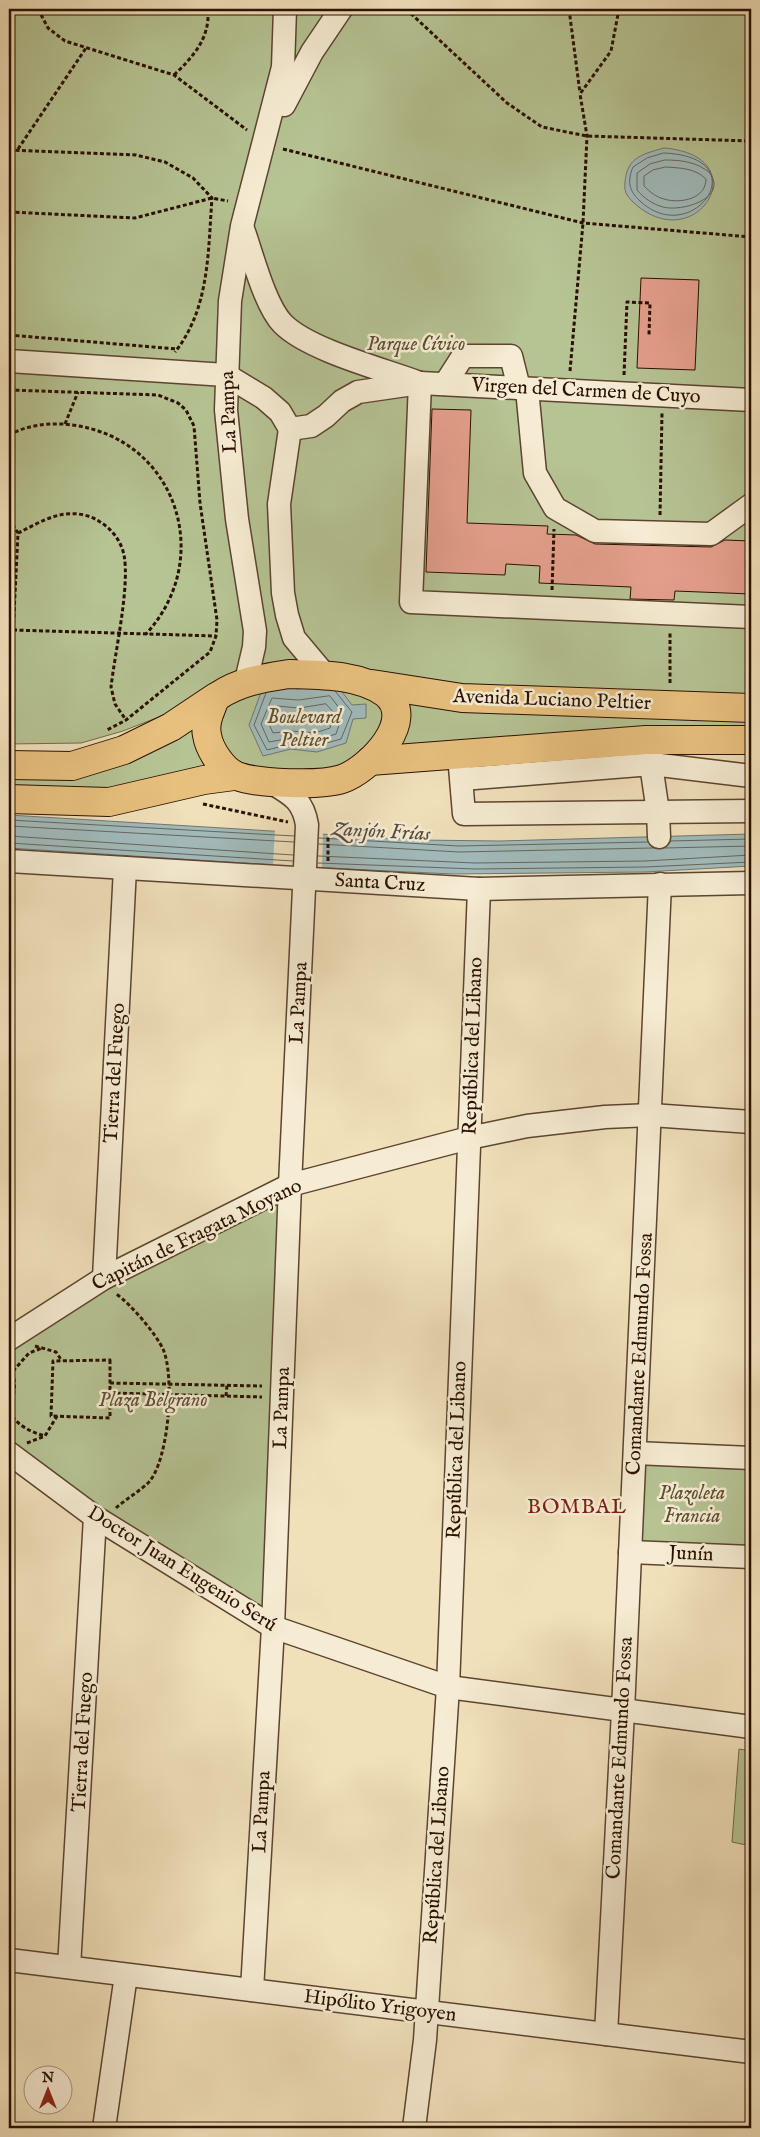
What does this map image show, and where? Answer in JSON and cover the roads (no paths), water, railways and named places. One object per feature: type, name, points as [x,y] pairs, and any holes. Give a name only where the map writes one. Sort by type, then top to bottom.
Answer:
[{"type":"main road","points":[[9,765],[72,766],[124,750],[170,727],[216,697],[246,681],[290,674],[354,680],[383,692],[392,700],[396,713],[394,730],[385,746],[370,761],[342,779],[306,783],[268,781],[234,776],[204,780],[109,802],[9,799]]},
{"type":"main road","name":"Avenida Luciano Peltier","points":[[354,680],[462,698],[751,708]]},
{"type":"main road","points":[[216,697],[208,717],[206,735],[221,764],[234,776]]},
{"type":"main road","name":"Avenida Luciano Peltier","points":[[370,761],[461,767],[649,752],[751,740]]},
{"type":"street","name":"La Pampa","points":[[246,681],[254,647],[255,631],[237,519],[226,410],[230,301],[242,226],[283,67],[285,9]]},
{"type":"street","name":"La Pampa","points":[[264,144],[312,52],[341,9]]},
{"type":"street","name":"Virgen del Carmen de Cuyo","points":[[242,226],[270,305],[283,324],[324,348],[420,383]]},
{"type":"street","points":[[446,384],[463,356],[512,356],[523,388],[535,473],[554,508],[595,532],[711,534],[751,505]]},
{"type":"street","points":[[9,361],[226,375],[264,398],[280,412],[290,429],[279,504],[283,593],[294,638],[325,676]]},
{"type":"street","name":"Virgen del Carmen de Cuyo","points":[[290,429],[311,426],[326,416],[342,401],[358,392],[420,383],[751,400]]},
{"type":"street","points":[[420,383],[411,602],[751,617]]},
{"type":"street","points":[[659,837],[658,812],[649,752],[751,776]]},
{"type":"street","points":[[461,767],[464,814],[751,812]]},
{"type":"street","name":"La Pampa","points":[[252,1990],[273,1627],[290,1185],[305,873],[314,830],[313,806],[321,794],[342,779]]},
{"type":"street","name":"La Pampa","points":[[268,781],[290,793],[302,804],[314,830]]},
{"type":"street","name":"Santa Cruz","points":[[9,861],[125,868],[305,873],[480,889],[751,882]]},
{"type":"street","name":"Tierra del Fuego","points":[[109,1285],[125,868]]},
{"type":"street","name":"Comandante Edmundo Fossa","points":[[606,2034],[623,1711],[660,884]]},
{"type":"street","name":"República del Libano","points":[[414,2128],[427,2012],[448,1688],[480,889]]},
{"type":"street","name":"Capitán de Fragata Moyano","points":[[9,1339],[290,1185],[469,1138],[535,1125],[651,1114],[751,1122]]},
{"type":"street","name":"Doctor Juan Eugenio Serú","points":[[15,1449],[104,1513],[273,1627],[448,1688],[751,1727]]},
{"type":"street","points":[[635,1453],[751,1458]]},
{"type":"street","name":"Tierra del Fuego","points":[[69,1967],[104,1513]]},
{"type":"street","name":"Junín","points":[[630,1552],[751,1556]]},
{"type":"street","name":"Hipólito Yrigoyen","points":[[9,1960],[751,2052]]},
{"type":"street","points":[[104,2128],[126,1974]]},
{"type":"water","points":[[664,148],[693,155],[709,168],[713,184],[708,200],[696,213],[678,220],[656,217],[633,202],[625,190],[626,174],[633,162],[649,152]]},
{"type":"water","points":[[264,684],[298,689],[336,684],[352,705],[366,704],[366,718],[353,719],[346,743],[317,752],[291,749],[263,756],[249,725]]},
{"type":"water","points":[[9,815],[419,840],[500,841],[751,834],[751,866],[645,872],[453,874],[305,867],[9,848]]},
{"type":"district","name":"BOMBAL","points":[[577,1507]]},
{"type":"park label","name":"Parque Cívico","points":[[416,344]]},
{"type":"park label","name":"Boulevard Peltier","points":[[304,728]]},
{"type":"park label","name":"Plaza Belgrano","points":[[153,1400]]},
{"type":"park label","name":"Plazoleta Francia","points":[[692,1504]]},
{"type":"water label","name":"Zanjón Frías","points":[[381,832]]}]
